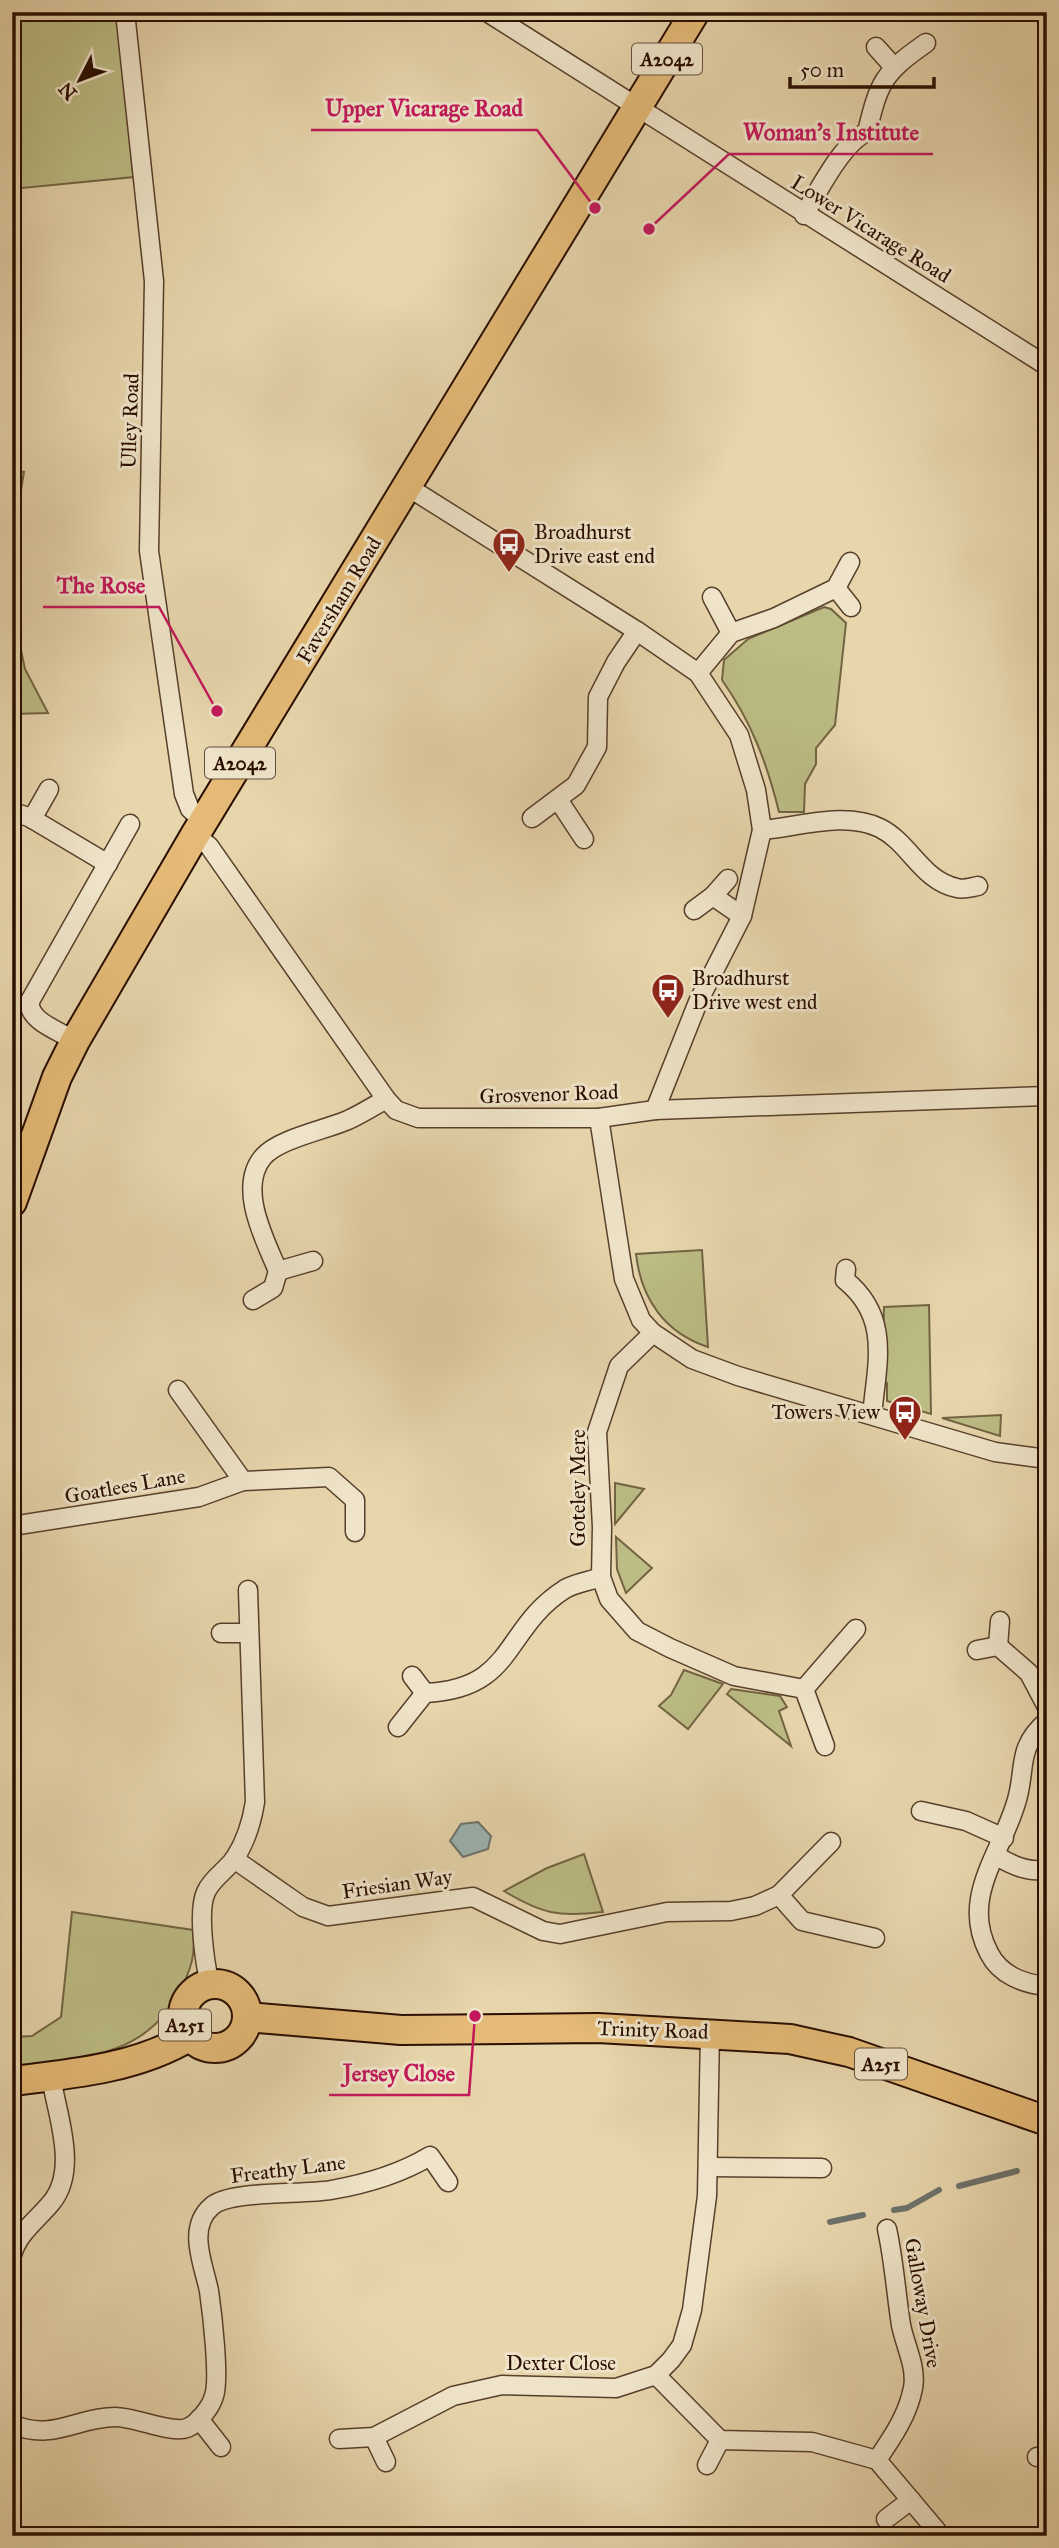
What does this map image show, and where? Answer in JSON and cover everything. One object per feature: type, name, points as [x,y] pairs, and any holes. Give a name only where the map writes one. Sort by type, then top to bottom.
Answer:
[{"type":"main road","name":"Faversham Road","points":[[12,1202],[57,1077],[75,1041],[199,829],[695,12]]},
{"type":"main road","name":"A251","points":[[209,1985],[228,1987],[236,1992],[246,2007],[247,2017],[241,2035],[225,2046],[206,2047],[190,2036],[183,2016],[185,2005],[199,1989],[209,1985]]},
{"type":"main road","name":"Trinity Road","points":[[247,2017],[401,2030],[598,2028],[710,2032],[790,2039],[849,2052],[1047,2121]]},
{"type":"main road","name":"A251","points":[[12,2081],[51,2077],[142,2058],[190,2036]]},
{"type":"street","name":"Ulley Road","points":[[125,12],[154,281],[151,573],[173,706],[184,794],[199,829]]},
{"type":"street","name":"Lower Vicarage Road","points":[[487,12],[638,106],[804,215],[1047,366]]},
{"type":"street","points":[[804,215],[838,162],[858,136],[867,132],[880,89],[893,66],[926,43]]},
{"type":"street","points":[[876,47],[893,66]]},
{"type":"street","points":[[408,487],[638,631],[698,673],[739,735],[756,790],[762,831],[742,916],[698,1002],[655,1110]]},
{"type":"street","points":[[698,673],[731,633],[774,618],[836,588],[850,562]]},
{"type":"street","points":[[836,588],[851,607]]},
{"type":"street","points":[[712,597],[731,633]]},
{"type":"street","points":[[532,818],[559,801],[576,785],[597,747],[598,697],[616,662],[638,631]]},
{"type":"street","points":[[32,819],[49,789]]},
{"type":"street","points":[[559,801],[584,839]]},
{"type":"street","points":[[12,812],[32,819],[108,864]]},
{"type":"street","points":[[762,831],[841,820],[862,823],[881,828],[905,847],[921,869],[957,888],[978,886]]},
{"type":"street","points":[[75,1041],[33,1016],[29,1004],[130,824]]},
{"type":"street","name":"Grosvenor Road","points":[[199,829],[386,1100],[396,1110],[418,1118],[599,1118],[655,1110],[1047,1096]]},
{"type":"street","points":[[694,910],[728,880]]},
{"type":"street","points":[[713,896],[742,916]]},
{"type":"street","points":[[253,1300],[272,1288],[278,1271],[257,1219],[254,1197],[256,1171],[260,1162],[273,1149],[348,1120],[386,1100]]},
{"type":"street","points":[[599,1118],[624,1279],[641,1320],[653,1333],[683,1354],[711,1367],[995,1452],[1047,1459]]},
{"type":"street","points":[[278,1271],[313,1261]]},
{"type":"street","points":[[846,1269],[845,1280],[869,1304],[877,1330],[878,1352],[872,1415]]},
{"type":"street","name":"Goteley Mere","points":[[653,1333],[619,1366],[597,1432],[602,1527],[601,1577],[609,1599],[637,1631],[734,1676],[804,1689]]},
{"type":"street","points":[[178,1390],[243,1481]]},
{"type":"street","name":"Goatlees Lane","points":[[12,1526],[198,1497],[243,1481],[329,1477],[355,1500],[355,1532]]},
{"type":"street","points":[[398,1727],[425,1693],[447,1692],[486,1676],[503,1661],[519,1634],[546,1605],[567,1588],[601,1577]]},
{"type":"street","points":[[209,1985],[205,1965],[202,1908],[206,1892],[234,1858],[251,1822],[256,1802],[253,1687],[247,1633],[248,1590]]},
{"type":"street","points":[[998,1646],[1000,1621]]},
{"type":"street","points":[[825,1746],[804,1689],[856,1629]]},
{"type":"street","points":[[220,1633],[247,1633]]},
{"type":"street","points":[[977,1650],[998,1646]]},
{"type":"street","points":[[998,1646],[1029,1673],[1047,1707]]},
{"type":"street","points":[[412,1676],[425,1693]]},
{"type":"street","points":[[1047,1721],[1028,1742],[1022,1759],[1017,1801],[997,1856],[981,1889],[976,1910],[979,1935],[995,1964],[1024,1982],[1047,1986]]},
{"type":"street","points":[[921,1811],[966,1821],[1004,1838]]},
{"type":"street","name":"Friesian Way","points":[[234,1858],[303,1907],[328,1916],[473,1897],[543,1931],[559,1934],[667,1913],[731,1911],[779,1895],[831,1842]]},
{"type":"street","points":[[997,1856],[1038,1871],[1047,1869]]},
{"type":"street","points":[[779,1895],[802,1921],[875,1938]]},
{"type":"street","points":[[710,2032],[707,2196],[686,2333],[671,2360],[656,2375],[720,2440],[812,2442],[877,2460],[937,2531]]},
{"type":"street","points":[[12,2255],[15,2244],[52,2201],[63,2183],[65,2167],[51,2077]]},
{"type":"street","name":"Freathy Lane","points":[[199,2420],[214,2398],[217,2378],[208,2290],[198,2242],[199,2228],[214,2205],[229,2197],[332,2190],[387,2177],[430,2155],[448,2182]]},
{"type":"street","points":[[708,2167],[822,2168]]},
{"type":"street","name":"Galloway Drive","points":[[877,2460],[902,2422],[914,2381],[887,2229]]},
{"type":"street","name":"Dexter Close","points":[[339,2439],[374,2437],[453,2396],[502,2385],[602,2390],[656,2375]]},
{"type":"street","points":[[12,2424],[38,2432],[112,2417],[139,2418],[177,2430],[190,2427],[199,2420],[221,2447]]},
{"type":"street","points":[[374,2437],[386,2462]]},
{"type":"street","points":[[707,2465],[720,2440]]},
{"type":"street","points":[[886,2519],[911,2500]]},
{"type":"green space","points":[[12,12],[115,12],[128,93],[134,177],[12,189]]},
{"type":"green space","points":[[12,471],[24,472],[12,545]]},
{"type":"green space","points":[[824,607],[831,609],[846,623],[835,725],[816,748],[816,764],[805,784],[804,812],[779,812],[757,743],[722,680],[724,660],[748,639]]},
{"type":"green space","points":[[12,608],[25,669],[48,713],[12,714]]},
{"type":"green space","points":[[702,1250],[708,1347],[679,1333],[658,1312],[643,1286],[636,1254]]},
{"type":"green space","points":[[929,1305],[931,1414],[887,1401],[887,1383],[882,1382],[884,1307]]},
{"type":"green space","points":[[1001,1415],[1000,1436],[942,1418]]},
{"type":"green space","points":[[615,1483],[644,1489],[615,1524]]},
{"type":"green space","points":[[616,1537],[652,1568],[626,1593],[617,1569]]},
{"type":"green space","points":[[684,1670],[723,1684],[688,1729],[659,1706],[671,1695]]},
{"type":"green space","points":[[731,1689],[780,1696],[787,1707],[779,1711],[791,1746],[727,1694]]},
{"type":"green space","points":[[584,1854],[603,1912],[551,1912],[529,1905],[504,1891],[547,1868]]},
{"type":"green space","points":[[72,1912],[193,1930],[192,1962],[187,1976],[166,2013],[149,2030],[129,2043],[86,2057],[12,2066],[12,2037],[32,2036],[61,2017]]},
{"type":"water","points":[[478,1822],[491,1836],[488,1849],[463,1857],[450,1841],[461,1824]]},
{"type":"waterway","points":[[959,2186],[1017,2171]]},
{"type":"waterway","points":[[894,2210],[907,2208],[939,2190]]},
{"type":"waterway","points":[[830,2222],[863,2215]]},
{"type":"place","name":"Upper Vicarage Road","points":[[595,208]]},
{"type":"place","name":"Woman's Institute","points":[[649,229]]},
{"type":"place","name":"Broadhurst Drive east end","points":[[509,574]]},
{"type":"place","name":"The Rose","points":[[217,711]]},
{"type":"place","name":"Broadhurst Drive west end","points":[[668,1020]]},
{"type":"place","name":"Towers View","points":[[905,1442]]},
{"type":"place","name":"Jersey Close","points":[[475,2016]]}]
